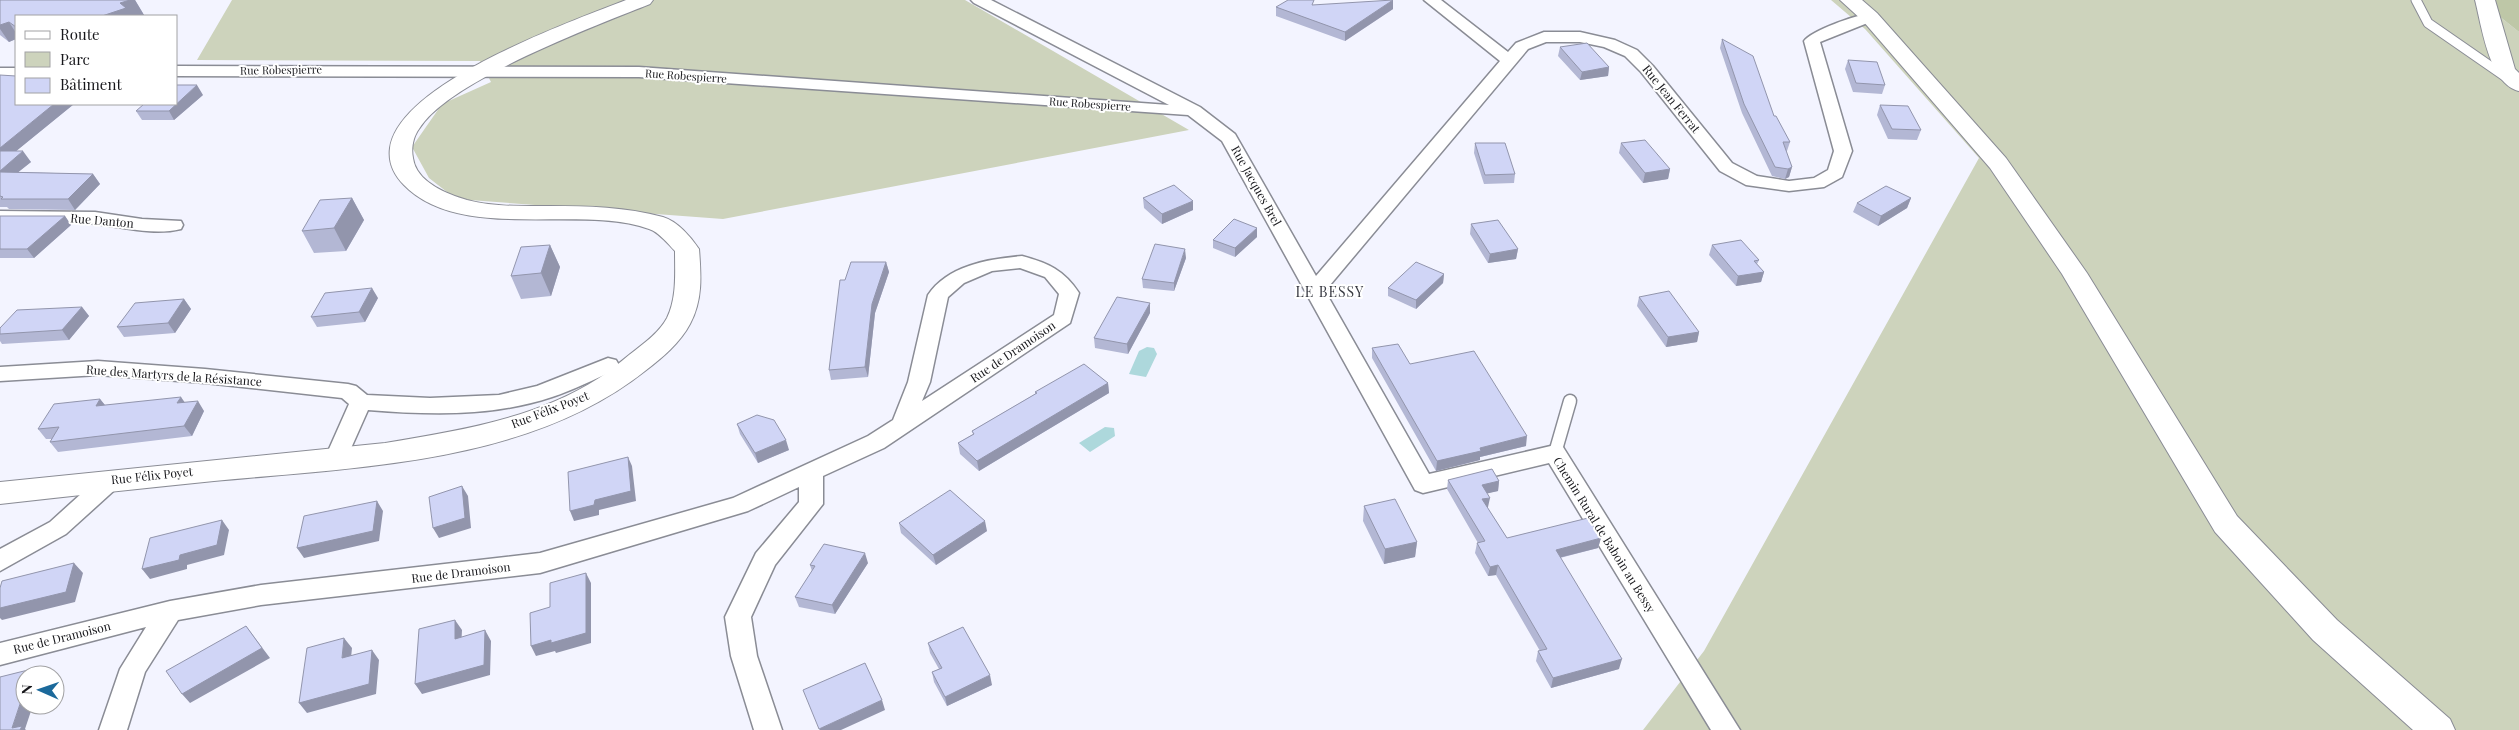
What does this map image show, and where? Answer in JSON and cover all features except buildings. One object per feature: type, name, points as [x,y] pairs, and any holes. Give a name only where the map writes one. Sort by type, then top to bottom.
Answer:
[{"type":"street","name":"Rue Félix Poyet","points":[[0,493],[336,458],[455,442],[531,421],[580,402],[630,372],[675,328],[689,294],[687,249],[661,225],[600,213],[513,212],[471,208],[440,200],[407,175],[400,160],[401,145],[409,125],[442,94],[503,60],[643,0]]},
{"type":"street","name":"Rue Jacques Brel","points":[[979,0],[1194,111],[1229,138],[1423,484]]},
{"type":"street","points":[[1432,0],[1510,60]]},
{"type":"street","points":[[2485,0],[2505,71],[2519,86]]},
{"type":"street","points":[[1860,8],[1998,162],[2074,272],[2226,524],[2325,630],[2436,730]]},
{"type":"street","name":"Rue Jean Ferrat","points":[[1314,291],[1522,46],[1544,38],[1580,37],[1610,43],[1631,53],[1648,69],[1726,167],[1752,181],[1789,186],[1818,183],[1836,173],[1843,151],[1812,42],[1860,8]]},
{"type":"street","name":"Rue Robespierre","points":[[178,71],[449,70],[482,72],[639,72],[1194,111]]},
{"type":"street","points":[[0,73],[15,73]]},
{"type":"street","name":"Rue Danton","points":[[0,218],[95,218],[142,225],[174,225]]},
{"type":"street","name":"Rue de Dramoison","points":[[0,654],[170,611],[261,595],[540,563],[740,505],[876,442],[902,425],[1063,318],[1069,292],[1052,273],[1022,262],[988,265],[957,278],[938,295],[919,382],[902,425]]},
{"type":"street","name":"Rue des Martyrs de la Résistance","points":[[0,374],[98,368],[205,376],[411,406],[485,405],[543,392],[608,365]]},
{"type":"street","points":[[336,458],[354,397]]},
{"type":"street","name":"Chemin Rural de Baboin au Bessy","points":[[1423,484],[1555,453],[1726,730]]},
{"type":"street","points":[[768,730],[744,656],[738,617],[765,560],[811,504],[811,472]]},
{"type":"street","points":[[0,561],[58,528],[111,480]]},
{"type":"street","points":[[112,730],[133,668],[170,611]]},
{"type":"lane","points":[[2416,0],[2428,23],[2519,86]]},
{"type":"lane","points":[[1555,453],[1570,401]]},
{"type":"green space","points":[[232,0],[965,0],[1189,130],[723,219],[456,199],[429,178],[412,147],[442,104],[491,82],[480,61],[197,60]]},
{"type":"green space","points":[[1831,0],[2479,0],[2519,32],[2519,730],[1643,730],[1704,651],[1979,158],[1865,29]]},
{"type":"shaded area","points":[[2479,0],[2519,0],[2519,32]]},
{"type":"shaded area","points":[[1147,347],[1154,348],[1157,354],[1146,377],[1129,374],[1139,351]]},
{"type":"shaded area","points":[[1105,427],[1114,428],[1115,436],[1090,452],[1079,443]]},
{"type":"district","name":"LE BESSY","points":[[1330,292]]}]
